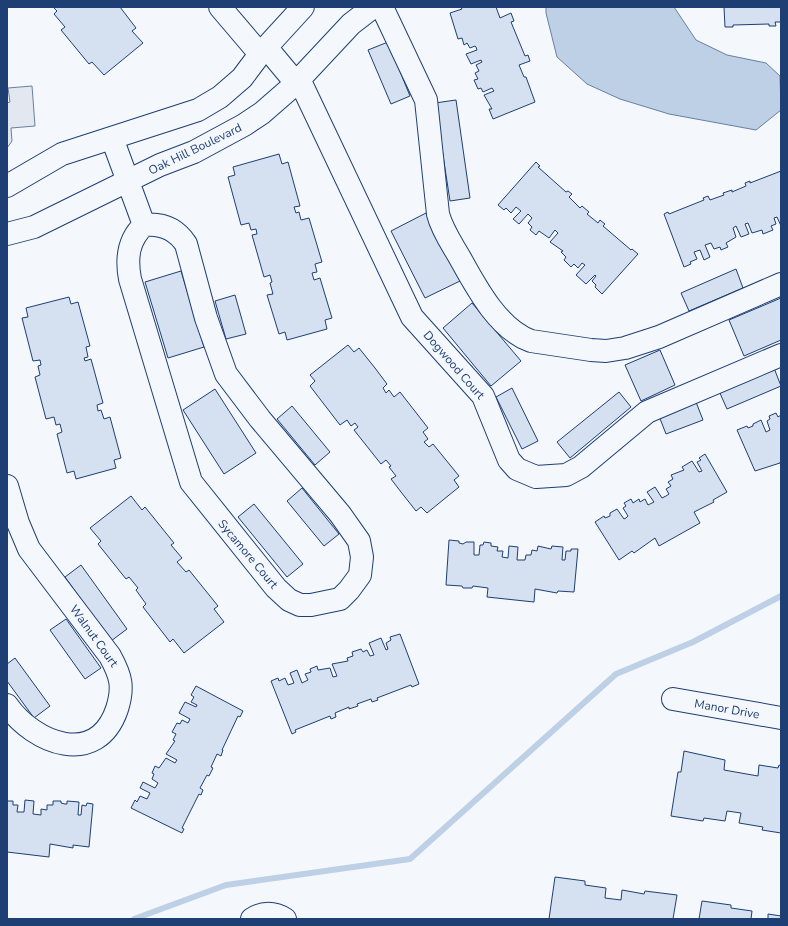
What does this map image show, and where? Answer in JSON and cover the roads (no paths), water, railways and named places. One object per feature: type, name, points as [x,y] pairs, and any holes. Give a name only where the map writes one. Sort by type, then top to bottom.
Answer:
[{"type":"street","name":"Dogwood Court","points":[[220,7],[263,51],[297,81],[412,317],[483,396],[509,460],[517,469],[536,477],[566,475],[581,467],[647,412],[781,355]]},
{"type":"street","points":[[7,186],[62,154],[198,110],[220,96],[242,78],[263,51],[303,7]]},
{"type":"street","name":"Oak Hill Boulevard","points":[[7,234],[34,227],[160,165],[194,152],[244,125],[262,113],[297,81],[351,24],[373,7]]},
{"type":"street","points":[[382,7],[426,100],[438,214],[443,228],[476,289],[489,306],[522,338],[531,341],[591,350],[606,351],[625,348],[659,337],[781,284]]},
{"type":"street","points":[[112,138],[144,225]]},
{"type":"street","name":"Sycamore Court","points":[[153,224],[168,227],[181,236],[186,244],[206,318],[226,374],[260,419],[340,514],[359,541],[362,557],[360,575],[350,590],[340,599],[311,606],[289,600],[276,588],[191,482],[130,279],[128,267],[130,243],[144,225],[153,224]]},
{"type":"street","name":"Walnut Court","points":[[7,486],[18,523],[29,549],[110,656],[120,673],[121,682],[118,705],[111,724],[98,737],[85,744],[67,744],[36,734],[22,723],[7,705]]},
{"type":"street","name":"Manor Drive","points":[[673,699],[781,718]]},
{"type":"street","points":[[252,919],[261,914],[271,913],[285,919]]},
{"type":"water","points":[[546,7],[674,7],[696,40],[727,55],[766,63],[780,76],[781,110],[756,130],[669,114],[620,99],[587,84],[557,57],[546,13]]},
{"type":"waterway","points":[[134,919],[226,885],[410,859],[616,674],[693,642],[781,596]]}]
